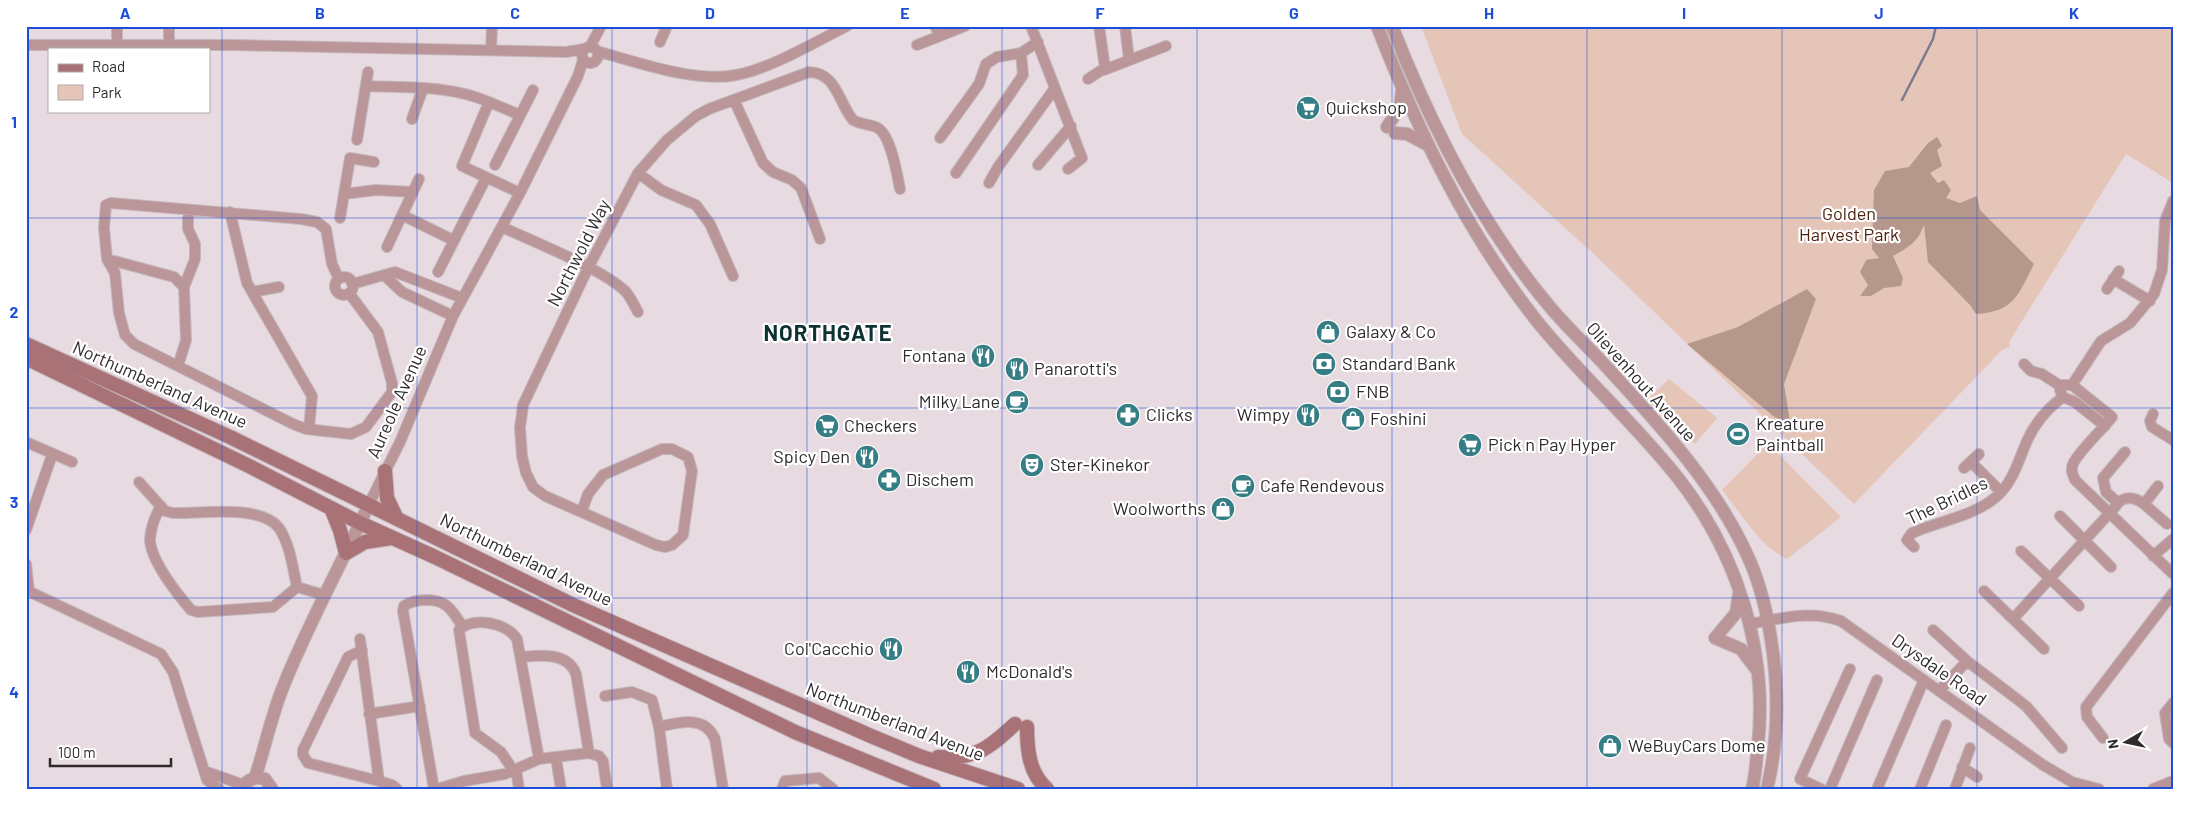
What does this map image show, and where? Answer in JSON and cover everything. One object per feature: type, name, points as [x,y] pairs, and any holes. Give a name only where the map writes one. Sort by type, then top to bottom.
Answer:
[{"type":"main road","name":"Northumberland Avenue","points":[[26,344],[230,437],[573,605],[806,709],[994,785],[1012,788]]},
{"type":"main road","name":"Northumberland Avenue","points":[[26,358],[360,523],[795,732],[934,789]]},
{"type":"main road","points":[[385,471],[387,498],[396,517]]},
{"type":"main road","points":[[331,508],[340,530],[346,553],[365,542],[392,538]]},
{"type":"main road","points":[[919,756],[953,758],[970,756],[983,751],[1021,725],[1030,762],[1035,774],[1047,789]]},
{"type":"street","points":[[117,26],[117,44]]},
{"type":"street","points":[[169,26],[169,45]]},
{"type":"street","points":[[491,50],[492,26]]},
{"type":"street","points":[[660,42],[667,26]]},
{"type":"street","points":[[26,44],[566,52],[621,58],[703,76],[734,76],[753,71],[847,26]]},
{"type":"street","points":[[935,26],[940,36]]},
{"type":"street","points":[[917,45],[965,26]]},
{"type":"street","points":[[1031,26],[1082,158],[1068,168]]},
{"type":"street","points":[[1099,26],[1104,70]]},
{"type":"street","points":[[1125,26],[1129,60]]},
{"type":"street","name":"Olievenhout Avenue","points":[[1377,26],[1402,91],[1426,144],[1457,202],[1486,247],[1537,320],[1682,484],[1708,521],[1732,570],[1739,589],[1750,624],[1758,672],[1761,719],[1752,789]]},
{"type":"street","name":"Olievenhout Avenue","points":[[1392,26],[1432,117],[1469,192],[1514,259],[1550,307],[1602,362],[1691,464],[1725,512],[1750,560],[1768,620],[1777,686],[1778,719],[1773,761],[1767,789]]},
{"type":"street","name":"Aureole Avenue","points":[[256,784],[269,726],[284,686],[324,595],[385,471],[453,316],[520,194],[600,28]]},
{"type":"street","points":[[940,138],[980,84],[986,64],[997,57],[1021,53],[1038,42]]},
{"type":"street","points":[[1088,79],[1104,70],[1166,46]]},
{"type":"street","points":[[956,172],[1023,75],[1021,53]]},
{"type":"street","points":[[357,140],[368,72]]},
{"type":"street","name":"Northwold Way","points":[[582,511],[588,494],[603,475],[654,451],[672,449],[688,457],[692,471],[683,535],[665,547],[644,541],[582,511],[544,496],[533,487],[526,473],[522,456],[520,428],[523,405],[588,268],[638,173],[667,140],[696,116],[734,100],[809,72],[824,75],[830,80],[853,120],[880,130],[892,155],[900,189]]},
{"type":"street","points":[[367,86],[450,90],[472,95],[520,115]]},
{"type":"street","points":[[412,119],[423,88]]},
{"type":"street","points":[[989,183],[998,167],[1055,88]]},
{"type":"street","points":[[495,165],[533,90]]},
{"type":"street","points":[[1402,91],[1400,107],[1391,130],[1411,135],[1426,144]]},
{"type":"street","points":[[734,100],[763,163],[773,172],[792,180],[801,188],[820,239]]},
{"type":"street","points":[[489,102],[462,166],[520,194]]},
{"type":"street","points":[[1038,165],[1071,126]]},
{"type":"street","points":[[340,218],[350,158],[374,162]]},
{"type":"street","points":[[638,173],[661,190],[696,205],[710,224],[733,276]]},
{"type":"street","points":[[438,272],[486,178]]},
{"type":"street","points":[[387,247],[419,179]]},
{"type":"street","points":[[344,194],[376,190],[413,192]]},
{"type":"street","name":"The Bridles","points":[[1908,540],[1915,532],[1989,502],[2001,492],[2018,466],[2034,428],[2101,341],[2130,323],[2150,301],[2162,270],[2165,221],[2171,197]]},
{"type":"street","points":[[339,279],[332,264],[328,234],[322,225],[301,219],[230,212],[111,203],[106,205],[104,228],[107,259],[115,273],[120,313],[126,335],[134,344],[293,424],[309,429],[351,434],[366,426],[392,392],[392,383],[378,332],[351,288],[348,278],[339,279],[335,285],[337,291],[343,295],[351,288],[395,272],[425,282],[462,298]]},
{"type":"street","points":[[178,366],[186,340],[184,287],[195,259],[195,244],[188,229],[188,210]]},
{"type":"street","points":[[230,212],[247,283],[312,396],[309,429]]},
{"type":"street","points":[[402,216],[453,240]]},
{"type":"street","points":[[502,227],[588,268],[626,292],[638,312]]},
{"type":"street","points":[[107,259],[174,277],[184,287]]},
{"type":"street","points":[[384,275],[402,292],[453,316]]},
{"type":"street","points":[[2106,289],[2116,275],[2150,301]]},
{"type":"street","points":[[418,299],[425,282]]},
{"type":"street","points":[[252,292],[279,287]]},
{"type":"street","points":[[2024,364],[2031,371],[2045,375],[2112,417],[2077,458],[2072,470],[2079,484],[2173,574]]},
{"type":"street","points":[[2065,389],[2075,402],[2105,426]]},
{"type":"street","points":[[2153,414],[2150,421],[2152,427],[2171,435]]},
{"type":"street","points":[[26,442],[52,455],[72,462]]},
{"type":"street","points":[[2118,503],[2106,492],[2103,478],[2125,452]]},
{"type":"street","name":"The Bridles","points":[[1979,454],[1968,465],[2001,492]]},
{"type":"street","points":[[26,530],[52,455]]},
{"type":"street","points":[[139,482],[161,506],[173,513],[253,514],[271,520],[280,529],[285,540],[297,587]]},
{"type":"street","points":[[2144,504],[2158,486]]},
{"type":"street","points":[[2013,619],[2122,499],[2130,498],[2144,504],[2167,524]]},
{"type":"street","points":[[161,506],[155,517],[150,541],[158,564],[191,610],[198,612],[273,607],[297,587]]},
{"type":"street","points":[[2060,516],[2111,567]]},
{"type":"street","points":[[2153,556],[2173,538]]},
{"type":"street","points":[[2021,551],[2079,606]]},
{"type":"street","points":[[26,564],[28,591],[161,654],[173,672],[207,780],[219,789]]},
{"type":"street","points":[[297,587],[324,595]]},
{"type":"street","points":[[1739,589],[1736,613],[1715,638],[1741,649],[1758,672]]},
{"type":"street","points":[[1984,591],[2044,649]]},
{"type":"street","points":[[2103,738],[2087,717],[2086,707],[2173,593]]},
{"type":"street","points":[[463,626],[451,609],[442,602],[417,600],[404,606],[403,611],[436,789],[477,784],[505,774],[539,758],[556,758],[590,753],[599,756],[603,761],[607,789]]},
{"type":"street","name":"Drysdale Road","points":[[1750,624],[1806,614],[1824,615],[1833,618],[1850,627],[2056,773],[2072,782],[2099,789]]},
{"type":"street","points":[[463,626],[492,623],[508,629],[518,639],[539,758]]},
{"type":"street","points":[[463,626],[460,630],[475,733],[502,752],[514,769],[519,789]]},
{"type":"street","points":[[1933,630],[1967,660],[2026,706],[2062,748]]},
{"type":"street","points":[[360,639],[379,781]]},
{"type":"street","points":[[362,650],[348,657],[303,750],[303,755],[308,763],[379,781],[392,785],[397,789]]},
{"type":"street","points":[[522,657],[547,654],[572,666],[576,674],[590,753]]},
{"type":"street","points":[[1939,691],[1967,660]]},
{"type":"street","points":[[1821,789],[1800,779],[1850,669]]},
{"type":"street","points":[[1830,789],[1877,680]]},
{"type":"street","points":[[1877,789],[1924,680]]},
{"type":"street","points":[[605,696],[632,692],[652,700],[659,727],[667,789]]},
{"type":"street","points":[[2168,702],[2164,712],[2169,739],[2173,743]]},
{"type":"street","points":[[369,714],[420,706]]},
{"type":"street","points":[[659,727],[689,721],[697,722],[712,732],[716,739],[723,789]]},
{"type":"street","points":[[1920,789],[1946,726]]},
{"type":"street","points":[[1955,789],[1970,748]]},
{"type":"street","points":[[556,758],[561,789]]},
{"type":"street","points":[[1962,767],[1977,778]]},
{"type":"street","points":[[204,772],[256,784]]},
{"type":"street","points":[[782,789],[785,781],[819,778],[833,789]]},
{"type":"street","points":[[2153,789],[2173,781]]},
{"type":"green space","name":"Golden Harvest Park","points":[[1421,26],[2173,26],[2173,183],[2126,154],[2009,342],[2010,347],[2002,350],[1854,504],[1597,257],[1462,134]]},
{"type":"green space","points":[[1669,379],[1717,418],[1695,444],[1647,400]]},
{"type":"green space","points":[[1768,443],[1841,517],[1787,559],[1777,554],[1760,538],[1722,490]]},
{"type":"shaded area","points":[[1937,137],[1942,146],[1937,150],[1942,166],[1930,173],[1938,183],[1944,180],[1951,190],[1946,198],[1960,203],[1977,196],[1980,210],[2034,264],[2019,293],[1999,310],[1976,314],[1970,305],[1928,262],[1924,225],[1919,236],[1912,244],[1893,256],[1903,278],[1901,286],[1884,288],[1871,296],[1860,296],[1868,285],[1860,272],[1866,260],[1879,258],[1872,249],[1874,190],[1885,171],[1909,167],[1928,143]]},
{"type":"shaded area","points":[[1807,289],[1816,299],[1784,384],[1791,428],[1772,415],[1687,344],[1738,327]]},
{"type":"waterway","points":[[1902,100],[1933,39],[1936,26]]},
{"type":"place","name":"Quickshop","points":[[1308,108]]},
{"type":"place","name":"Galaxy & Co","points":[[1328,332]]},
{"type":"place","name":"Fontana","points":[[983,356]]},
{"type":"place","name":"Standard Bank","points":[[1324,364]]},
{"type":"place","name":"Panarotti's","points":[[1017,369]]},
{"type":"place","name":"FNB","points":[[1338,392]]},
{"type":"place","name":"Milky Lane","points":[[1017,402]]},
{"type":"place","name":"Clicks","points":[[1128,415]]},
{"type":"place","name":"Wimpy","points":[[1308,415]]},
{"type":"place","name":"Foshini","points":[[1353,419]]},
{"type":"place","name":"Checkers","points":[[827,426]]},
{"type":"place","name":"Kreature Paintball","points":[[1738,434]]},
{"type":"place","name":"Pick n Pay Hyper","points":[[1470,445]]},
{"type":"place","name":"Spicy Den","points":[[867,457]]},
{"type":"place","name":"Ster-Kinekor","points":[[1032,465]]},
{"type":"place","name":"Dischem","points":[[889,480]]},
{"type":"place","name":"Cafe Rendevous","points":[[1243,486]]},
{"type":"place","name":"Woolworths","points":[[1223,509]]},
{"type":"place","name":"Col'Cacchio","points":[[891,649]]},
{"type":"place","name":"McDonald's","points":[[968,672]]},
{"type":"place","name":"WeBuyCars Dome","points":[[1610,746]]},
{"type":"district","name":"NORTHGATE","points":[[828,333]]}]
